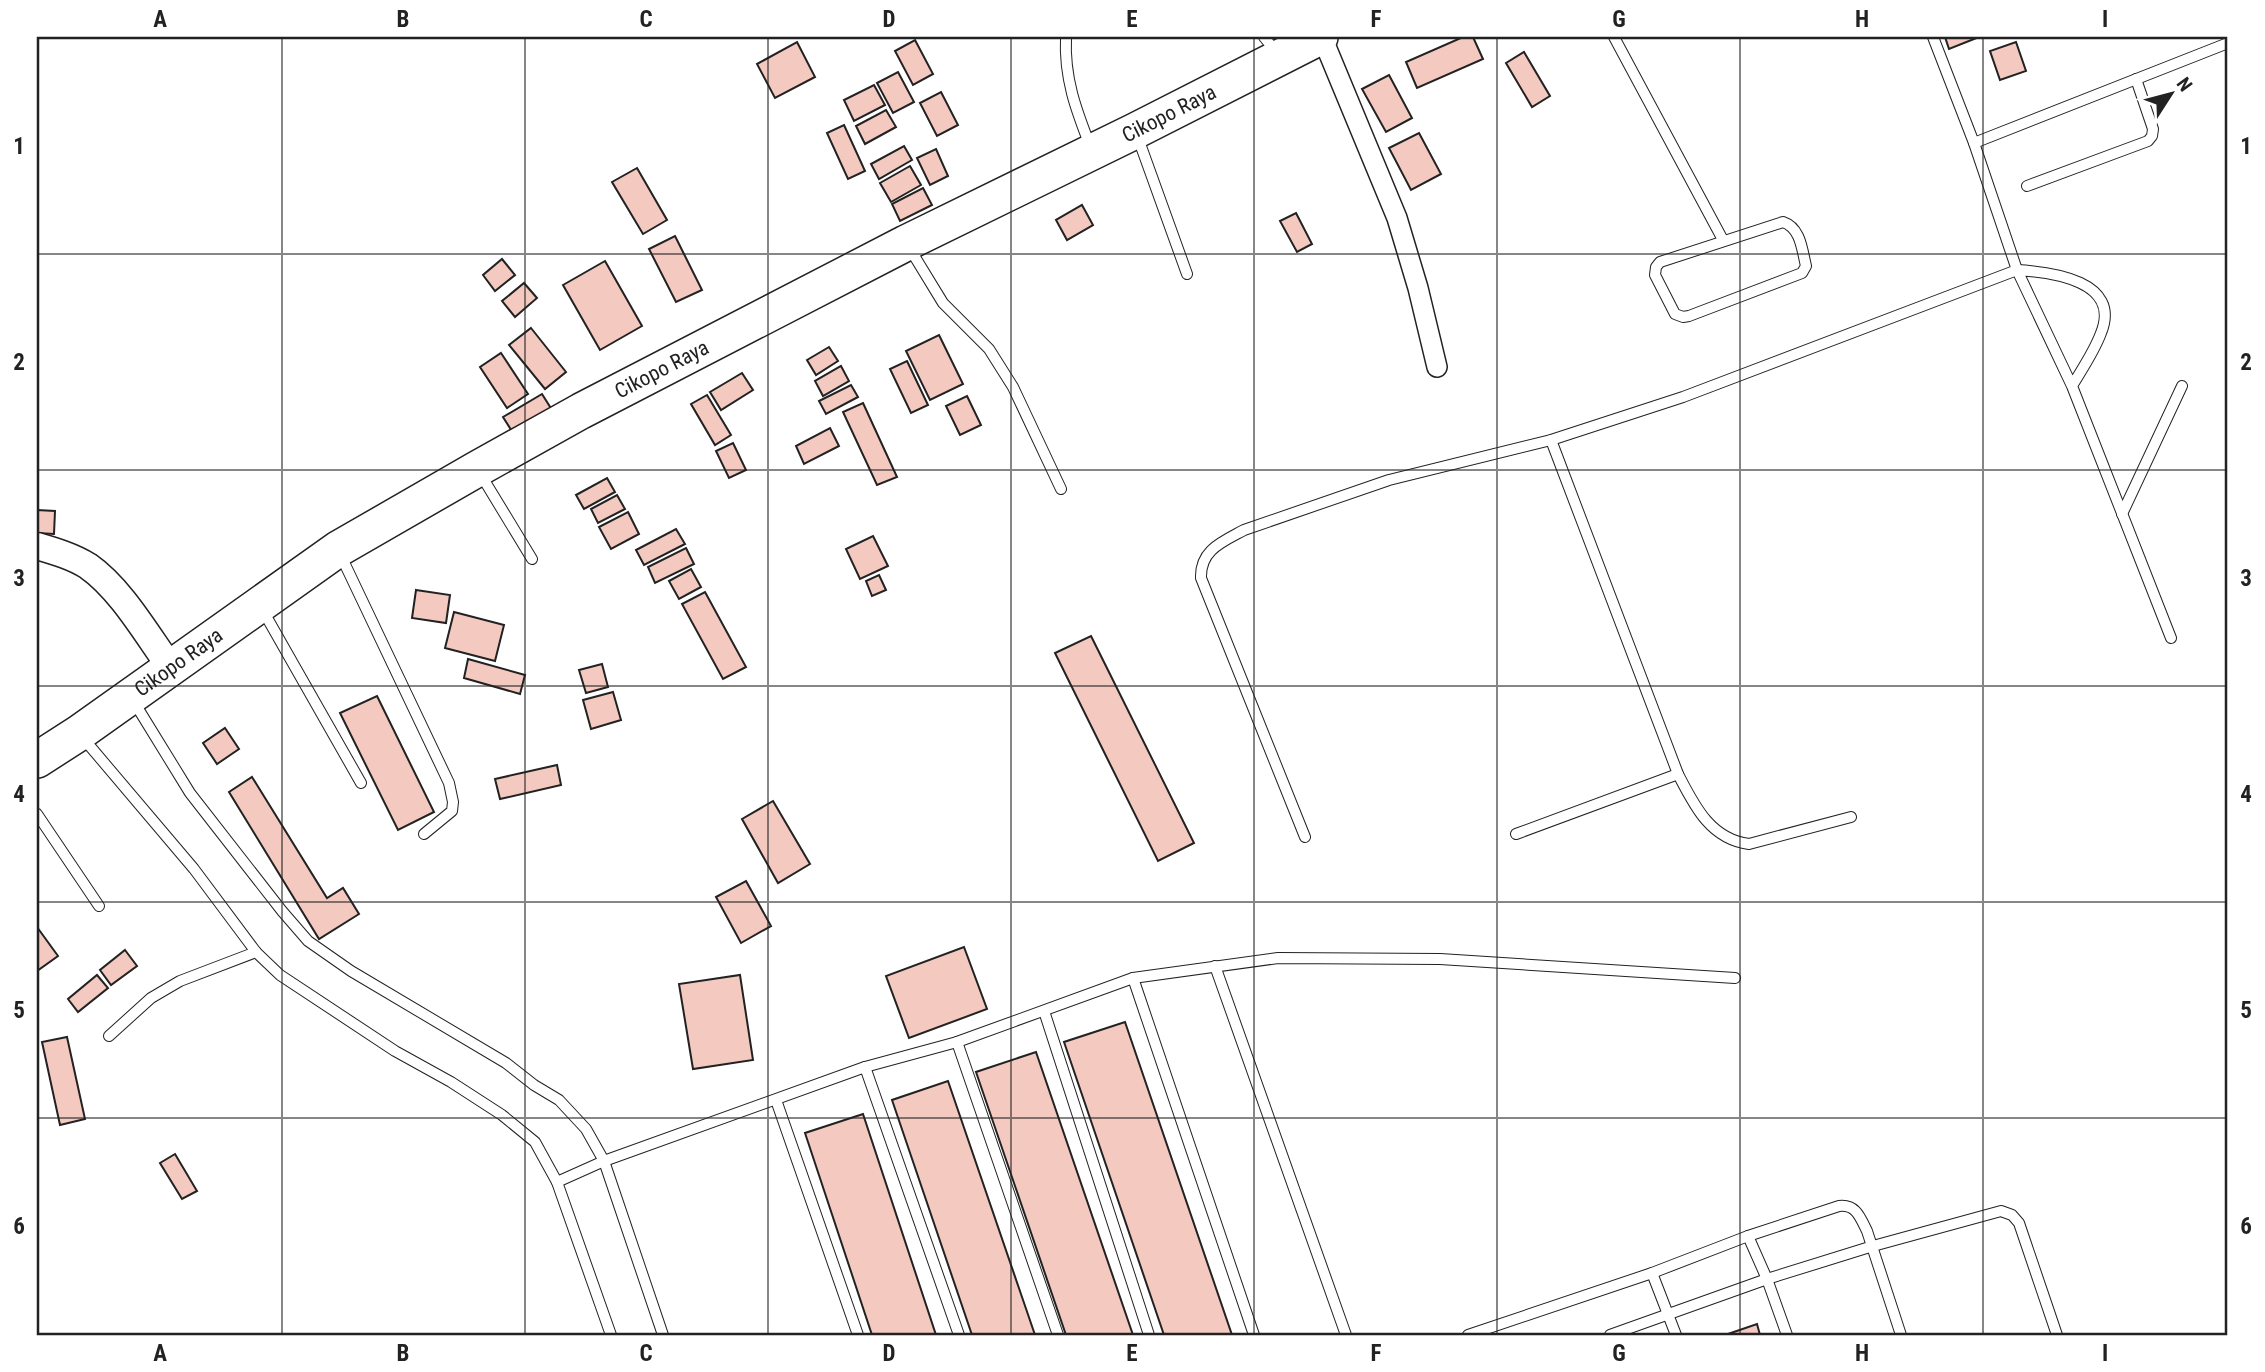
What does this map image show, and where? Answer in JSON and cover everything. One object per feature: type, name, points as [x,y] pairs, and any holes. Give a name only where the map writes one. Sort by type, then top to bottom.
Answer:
[{"type":"highway","name":"Cikopo Raya","points":[[37,760],[338,549],[477,468],[580,411],[906,243],[1135,131],[1273,47],[1321,37]]},
{"type":"street","points":[[1321,37],[1397,218],[1418,288],[1437,367]]},
{"type":"street","points":[[37,545],[87,566],[108,582],[171,668]]},
{"type":"lane","points":[[1066,37],[1065,62],[1075,106],[1092,152]]},
{"type":"lane","points":[[1614,37],[1723,240]]},
{"type":"lane","points":[[1933,37],[1974,143],[2017,270],[2072,386],[2171,638]]},
{"type":"lane","points":[[1974,143],[2228,43]]},
{"type":"lane","points":[[2027,186],[2148,141],[2154,129],[2136,79]]},
{"type":"lane","points":[[1135,131],[1186,274]]},
{"type":"lane","points":[[1787,223],[1797,231],[1806,268],[1798,276],[1689,316],[1677,316],[1655,275],[1656,267],[1664,260],[1723,240],[1787,223]]},
{"type":"lane","points":[[906,243],[943,303],[989,349],[1013,387],[1061,489]]},
{"type":"lane","points":[[1305,837],[1201,578],[1201,565],[1206,555],[1223,541],[1244,530],[1389,480],[1551,440],[1684,397],[2017,270],[2063,276],[2093,290],[2102,303],[2105,312],[2101,333],[2072,386]]},
{"type":"lane","points":[[2122,514],[2182,386]]},
{"type":"lane","points":[[1551,440],[1678,774],[1707,823],[1722,836],[1734,842],[1749,844],[1852,817]]},
{"type":"lane","points":[[477,468],[532,559]]},
{"type":"lane","points":[[338,549],[449,783],[452,811],[424,834]]},
{"type":"lane","points":[[260,606],[360,783]]},
{"type":"lane","points":[[130,696],[190,793],[308,941],[351,971],[506,1062],[534,1085],[559,1100],[586,1129],[604,1161],[663,1335]]},
{"type":"lane","points":[[79,733],[194,869],[256,952],[280,975],[396,1051],[502,1115],[535,1143],[557,1182],[611,1335]]},
{"type":"lane","points":[[1516,834],[1678,774]]},
{"type":"lane","points":[[37,814],[99,906]]},
{"type":"lane","points":[[109,1036],[151,998],[180,981],[256,952]]},
{"type":"lane","points":[[557,1182],[604,1161],[864,1067],[957,1042],[1133,978],[1278,958],[1440,958],[1735,978]]},
{"type":"lane","points":[[1215,966],[1346,1335]]},
{"type":"lane","points":[[1133,978],[1254,1335]]},
{"type":"lane","points":[[1044,1012],[1149,1335]]},
{"type":"lane","points":[[957,1042],[1058,1335]]},
{"type":"lane","points":[[864,1067],[959,1335]]},
{"type":"lane","points":[[776,1100],[858,1335]]},
{"type":"lane","points":[[1468,1335],[1652,1273],[1748,1236],[1848,1205],[1860,1216],[1872,1246],[1900,1335]]},
{"type":"lane","points":[[1610,1335],[1768,1279],[1872,1246],[2001,1211],[2012,1215],[2020,1223],[2057,1335]]},
{"type":"lane","points":[[1748,1236],[1768,1279],[1787,1335]]},
{"type":"lane","points":[[1652,1273],[1676,1335]]},
{"type":"building","points":[[1463,37],[1473,37],[1483,59],[1417,88],[1406,62]]},
{"type":"building","points":[[1945,37],[1979,37],[1949,49]]},
{"type":"building","points":[[915,40],[933,74],[913,85],[895,51]]},
{"type":"building","points":[[797,42],[815,77],[775,98],[757,64]]},
{"type":"building","points":[[2016,42],[2026,71],[2000,80],[1990,51]]},
{"type":"building","points":[[1524,52],[1550,96],[1532,107],[1506,63]]},
{"type":"building","points":[[898,72],[914,102],[893,113],[877,83]]},
{"type":"building","points":[[1389,75],[1412,118],[1386,132],[1362,89]]},
{"type":"building","points":[[874,85],[885,105],[854,121],[844,100]]},
{"type":"building","points":[[941,92],[958,125],[937,136],[920,103]]},
{"type":"building","points":[[886,110],[896,127],[865,144],[856,126]]},
{"type":"building","points":[[844,125],[865,171],[848,179],[827,133]]},
{"type":"building","points":[[1419,133],[1441,174],[1411,190],[1389,148]]},
{"type":"building","points":[[904,146],[912,160],[879,179],[871,164]]},
{"type":"building","points":[[936,149],[948,176],[930,185],[917,158]]},
{"type":"building","points":[[910,166],[921,185],[891,202],[880,183]]},
{"type":"building","points":[[637,168],[667,220],[643,234],[612,182]]},
{"type":"building","points":[[923,188],[932,205],[900,221],[892,204]]},
{"type":"building","points":[[1082,205],[1093,225],[1067,240],[1056,220]]},
{"type":"building","points":[[1296,213],[1312,244],[1297,252],[1280,221]]},
{"type":"building","points":[[675,236],[702,290],[676,302],[649,249]]},
{"type":"building","points":[[502,259],[515,275],[495,291],[483,275]]},
{"type":"building","points":[[605,261],[642,326],[600,350],[563,285]]},
{"type":"building","points":[[524,283],[537,298],[515,317],[502,301]]},
{"type":"building","points":[[531,328],[566,372],[545,389],[509,345]]},
{"type":"building","points":[[939,335],[963,384],[930,400],[906,351]]},
{"type":"building","points":[[829,347],[838,361],[816,375],[807,360]]},
{"type":"building","points":[[501,353],[528,394],[507,408],[480,367]]},
{"type":"building","points":[[907,361],[928,405],[911,413],[890,369]]},
{"type":"building","points":[[841,366],[849,381],[823,396],[815,381]]},
{"type":"building","points":[[742,373],[753,390],[721,410],[710,392]]},
{"type":"building","points":[[851,385],[858,397],[826,414],[819,401]]},
{"type":"building","points":[[542,394],[552,410],[513,433],[503,417]]},
{"type":"building","points":[[707,395],[731,435],[715,445],[691,404]]},
{"type":"building","points":[[967,396],[981,425],[960,435],[946,406]]},
{"type":"building","points":[[863,403],[897,477],[877,485],[843,412]]},
{"type":"building","points":[[830,428],[839,446],[804,464],[796,446]]},
{"type":"building","points":[[733,443],[746,470],[729,478],[716,451]]},
{"type":"building","points":[[607,478],[615,492],[584,509],[576,495]]},
{"type":"building","points":[[617,495],[625,509],[598,523],[591,509]]},
{"type":"building","points":[[37,510],[55,511],[54,534],[37,533]]},
{"type":"building","points":[[628,512],[639,534],[611,549],[599,527]]},
{"type":"building","points":[[676,529],[685,544],[644,565],[636,550]]},
{"type":"building","points":[[873,536],[888,566],[860,579],[846,549]]},
{"type":"building","points":[[686,548],[694,564],[655,583],[648,567]]},
{"type":"building","points":[[691,569],[701,587],[679,599],[669,581]]},
{"type":"building","points":[[879,575],[886,590],[872,596],[866,581]]},
{"type":"building","points":[[416,590],[450,595],[446,623],[412,618]]},
{"type":"building","points":[[705,592],[746,667],[723,679],[682,604]]},
{"type":"building","points":[[454,612],[504,625],[495,661],[445,648]]},
{"type":"building","points":[[1091,636],[1194,843],[1158,861],[1055,653]]},
{"type":"building","points":[[468,659],[525,675],[520,694],[464,678]]},
{"type":"building","points":[[602,664],[608,687],[586,693],[579,670]]},
{"type":"building","points":[[613,692],[621,720],[591,729],[583,700]]},
{"type":"building","points":[[377,696],[434,812],[398,830],[340,713]]},
{"type":"building","points":[[225,728],[239,749],[217,764],[203,743]]},
{"type":"building","points":[[557,765],[561,785],[500,799],[495,779]]},
{"type":"building","points":[[252,777],[327,898],[343,888],[359,914],[319,939],[229,792]]},
{"type":"building","points":[[773,801],[810,864],[778,883],[742,819]]},
{"type":"building","points":[[746,881],[771,926],[741,943],[716,897]]},
{"type":"building","points":[[37,927],[58,956],[37,971]]},
{"type":"building","points":[[964,947],[987,1009],[909,1038],[886,976]]},
{"type":"building","points":[[125,950],[137,966],[111,985],[100,970]]},
{"type":"building","points":[[97,975],[108,988],[78,1012],[68,999]]},
{"type":"building","points":[[740,975],[753,1060],[693,1069],[679,984]]},
{"type":"building","points":[[1125,1022],[1232,1335],[1164,1335],[1064,1042]]},
{"type":"building","points":[[67,1037],[85,1119],[60,1125],[42,1042]]},
{"type":"building","points":[[1036,1052],[1133,1335],[1066,1335],[976,1072]]},
{"type":"building","points":[[948,1081],[1035,1335],[972,1335],[892,1100]]},
{"type":"building","points":[[863,1114],[936,1335],[872,1335],[805,1133]]},
{"type":"building","points":[[175,1154],[197,1191],[182,1199],[160,1163]]},
{"type":"building","points":[[1757,1324],[1760,1335],[1725,1335]]}]
